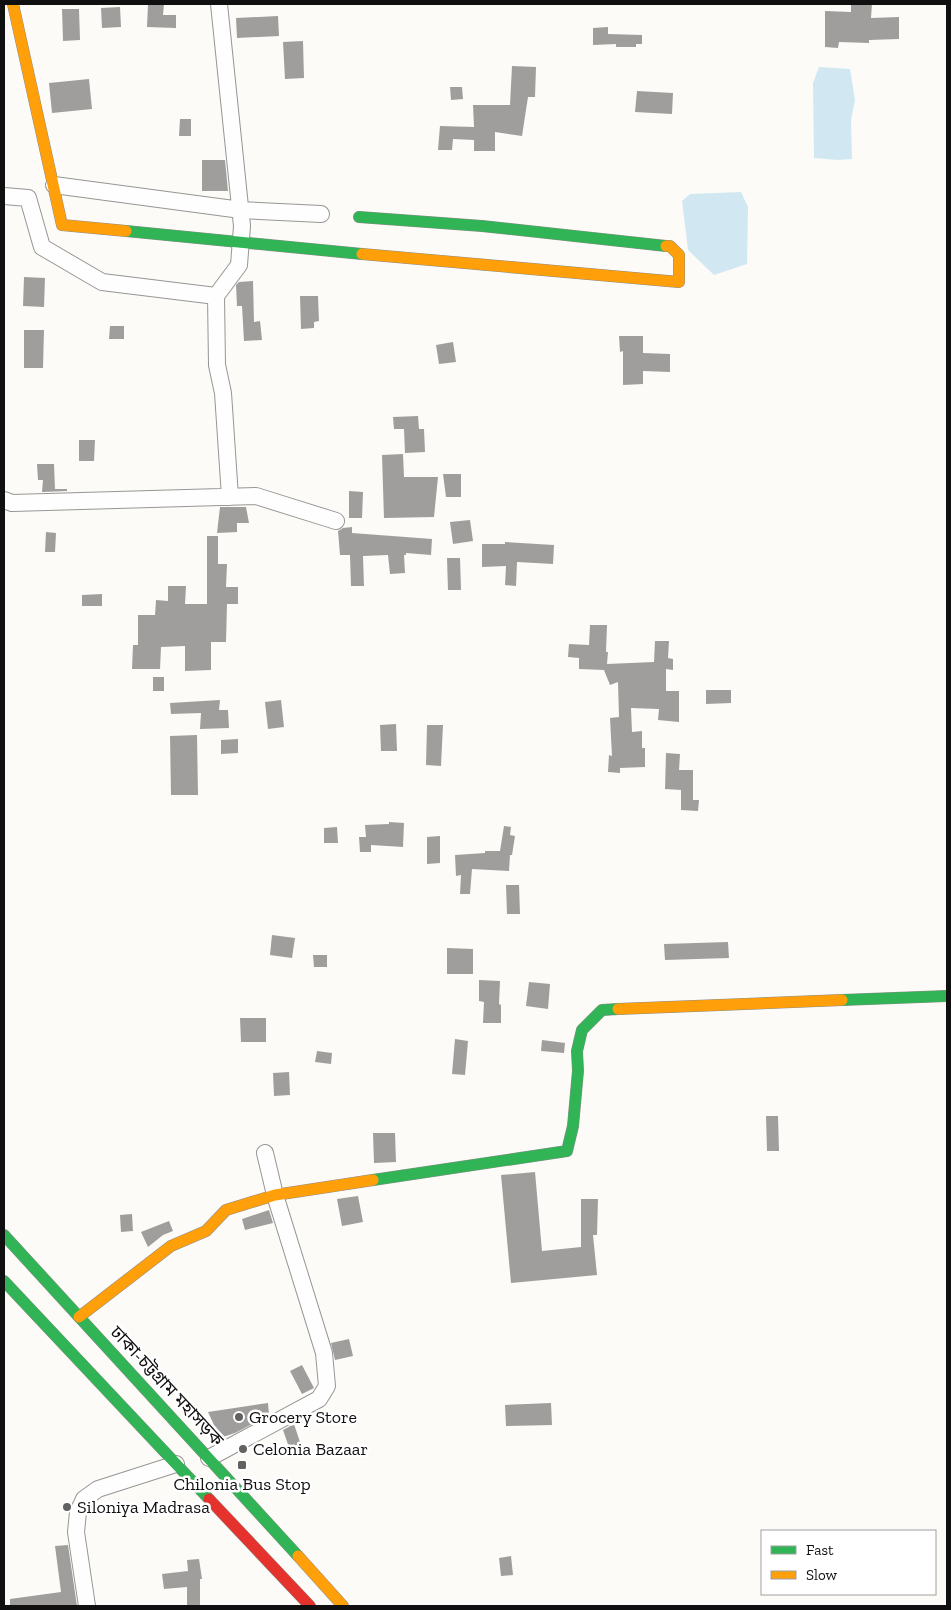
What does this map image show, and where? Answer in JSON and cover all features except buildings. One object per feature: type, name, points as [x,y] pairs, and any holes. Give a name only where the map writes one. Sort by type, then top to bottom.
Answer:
[{"type":"main road","points":[[13,4],[62,225],[679,282],[679,255],[670,246],[499,228],[359,217]]},
{"type":"main road","points":[[79,1317],[171,1246],[206,1231],[226,1210],[275,1195],[567,1151],[573,1126],[578,1071],[577,1051],[582,1030],[602,1010],[947,996]]},
{"type":"main road","name":"ঢাকা-চট্টগ্রাম মহাসড়ক","points":[[4,1235],[210,1458],[343,1606]]},
{"type":"main road","points":[[4,1281],[305,1605]]},
{"type":"street","points":[[219,4],[242,226],[239,265],[216,296],[217,365],[223,393],[230,497]]},
{"type":"street","points":[[54,185],[241,210],[321,214]]},
{"type":"street","points":[[4,196],[28,198],[42,247],[102,282],[216,296]]},
{"type":"street","points":[[4,500],[12,503],[256,496],[336,522]]},
{"type":"street","points":[[210,1458],[320,1399],[326,1386],[324,1353],[275,1195],[265,1153]]},
{"type":"street","points":[[87,1606],[76,1532],[78,1512],[84,1499],[98,1489],[176,1464]]},
{"type":"water","points":[[819,67],[850,69],[855,100],[851,120],[852,159],[814,158],[813,83]]},
{"type":"water","points":[[741,192],[748,207],[747,264],[714,275],[688,250],[682,201],[690,194]]},
{"type":"traffic: fast","points":[[359,217],[482,226],[666,246]]},
{"type":"traffic: fast","points":[[126,231],[362,254]]},
{"type":"traffic: fast","points":[[842,1000],[947,996]]},
{"type":"traffic: fast","points":[[373,1180],[567,1151],[573,1126],[578,1071],[577,1051],[582,1030],[602,1010],[618,1009]]},
{"type":"traffic: fast","points":[[4,1235],[298,1556]]},
{"type":"traffic: fast","points":[[4,1281],[209,1499]]},
{"type":"traffic: slow","points":[[13,4],[62,225],[126,231]]},
{"type":"traffic: slow","points":[[362,254],[679,282],[679,255],[670,246],[666,246]]},
{"type":"traffic: slow","points":[[618,1009],[842,1000]]},
{"type":"traffic: slow","points":[[79,1317],[171,1246],[206,1231],[226,1210],[275,1195],[373,1180]]},
{"type":"traffic: slow","points":[[298,1556],[343,1606]]},
{"type":"traffic: jam","points":[[209,1499],[310,1606]]},
{"type":"place","name":"Grocery Store","points":[[239,1417]]},
{"type":"place","name":"Celonia Bazaar","points":[[243,1449]]},
{"type":"place","name":"Chilonia Bus Stop","points":[[242,1465]]},
{"type":"place","name":"Siloniya Madrasa","points":[[67,1507]]}]
